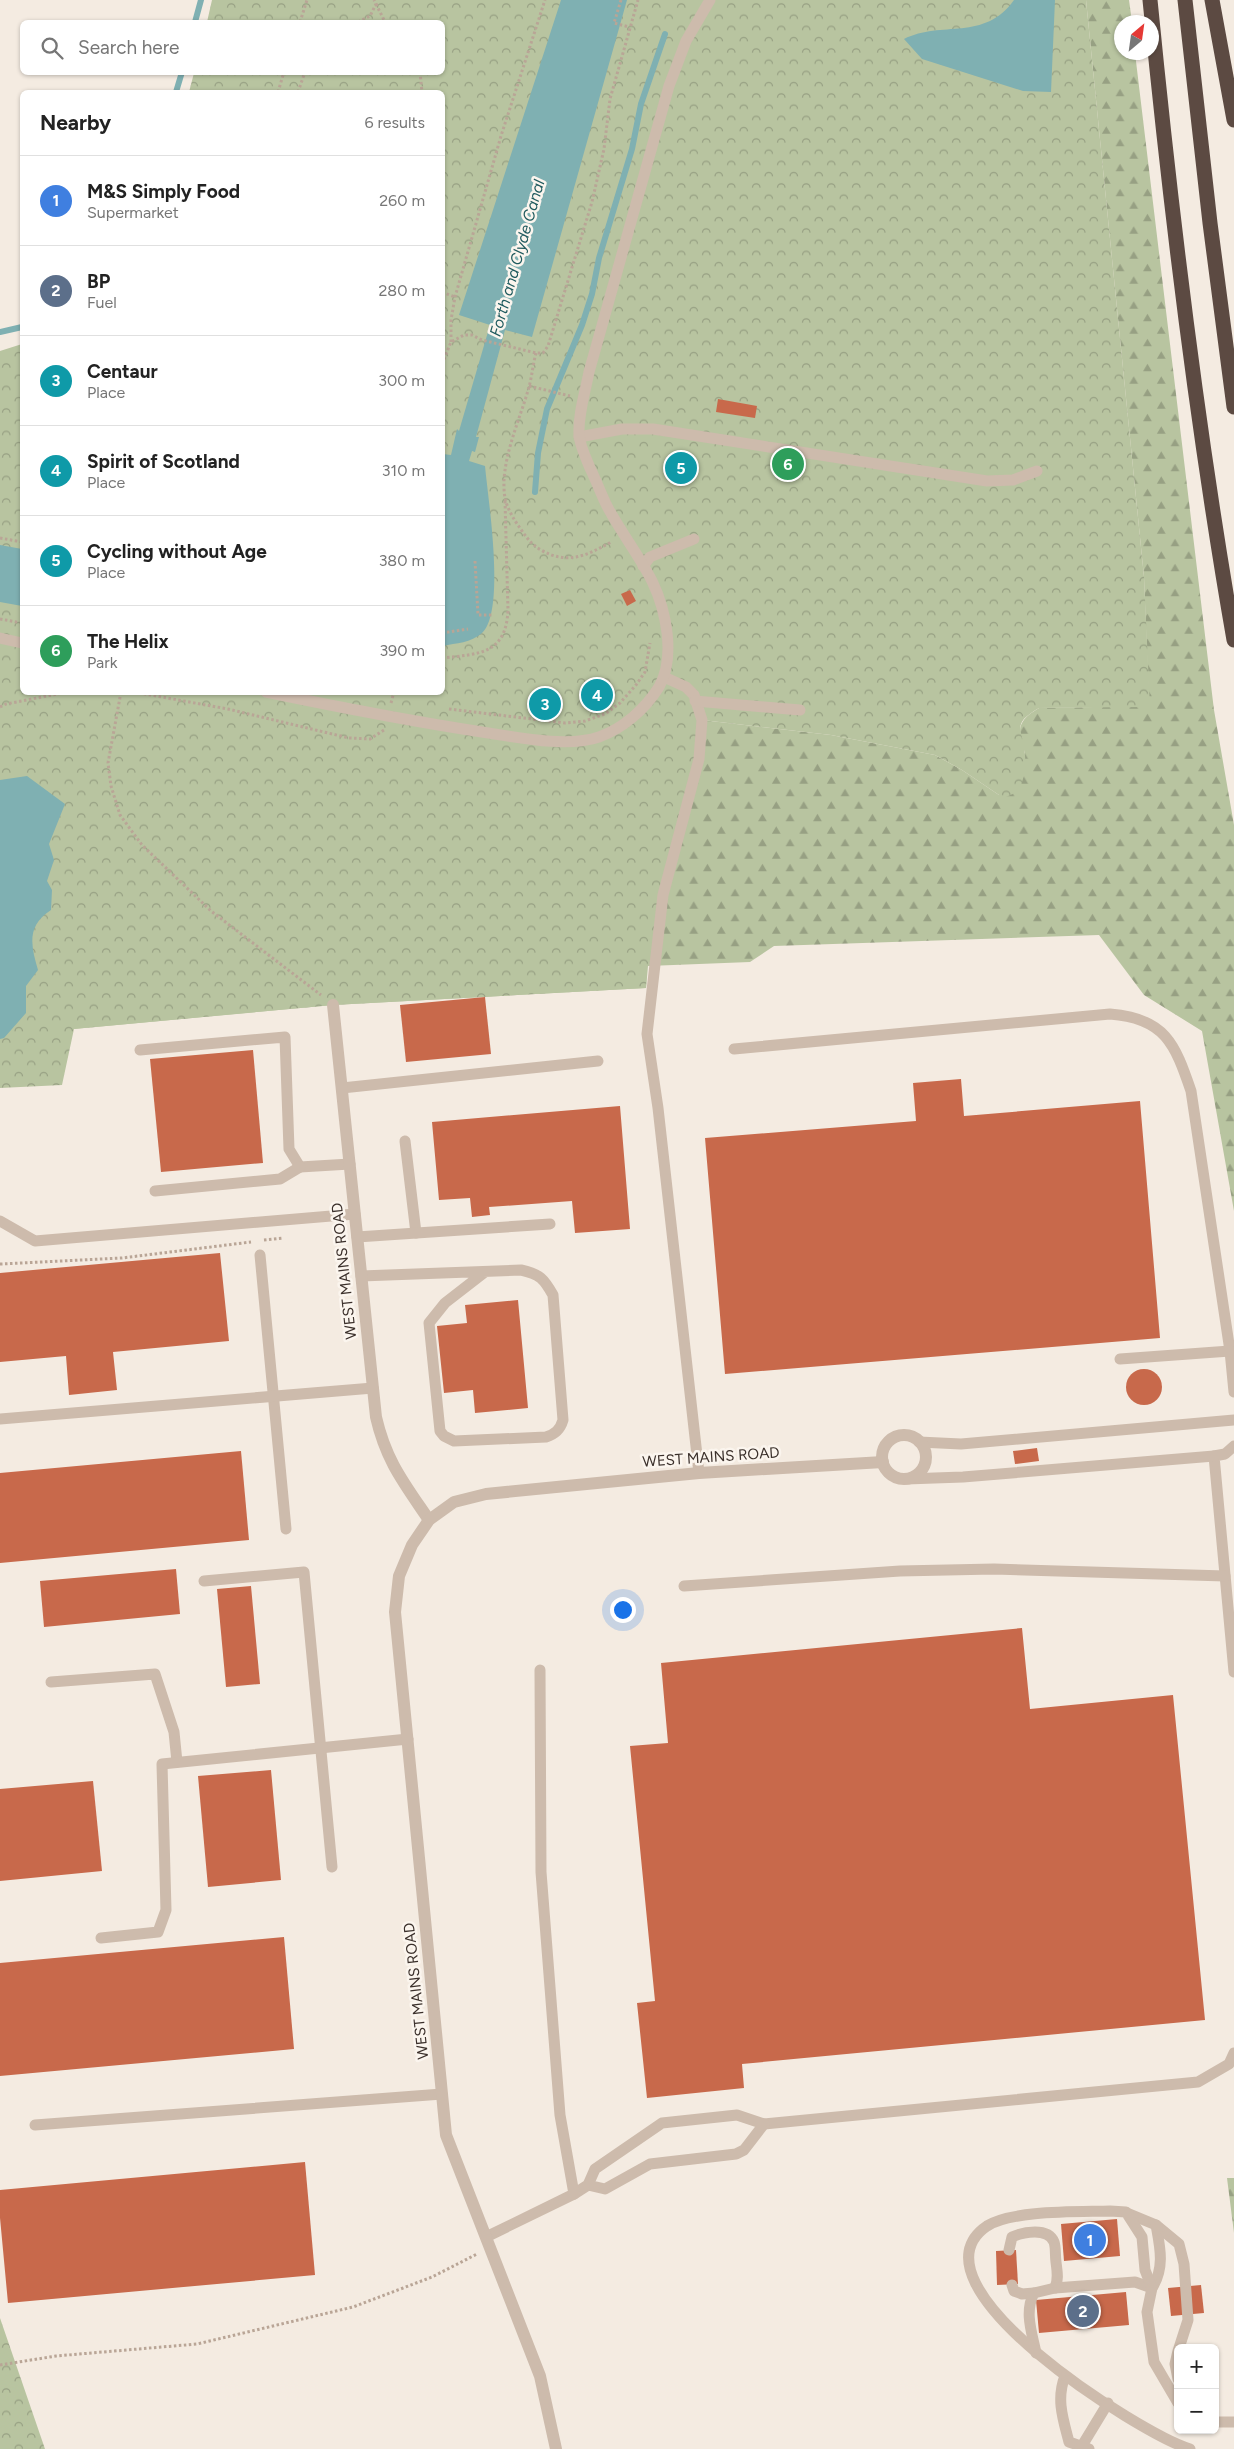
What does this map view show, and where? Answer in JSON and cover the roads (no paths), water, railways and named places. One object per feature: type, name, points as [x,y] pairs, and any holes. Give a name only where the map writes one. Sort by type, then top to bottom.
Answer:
[{"type":"highway","points":[[1150,0],[1180,270],[1205,454],[1234,638]]},
{"type":"highway","points":[[1185,0],[1209,214],[1234,407]]},
{"type":"highway","points":[[1212,0],[1234,120]]},
{"type":"street","name":"WEST MAINS ROAD","points":[[333,1005],[376,1417],[383,1446],[397,1473],[429,1520]]},
{"type":"street","points":[[910,1436],[919,1442],[925,1451],[926,1461],[918,1474],[906,1479],[892,1475],[883,1462],[885,1447],[896,1437],[910,1436]]},
{"type":"street","name":"WEST MAINS ROAD","points":[[556,2449],[540,2376],[446,2136],[395,1612],[399,1576],[412,1546],[429,1520],[454,1502],[486,1494],[700,1473],[883,1462]]},
{"type":"lane","points":[[281,695],[388,717],[512,736],[573,742],[599,737],[638,713],[664,677],[668,648],[665,623],[658,596],[643,566],[607,506],[579,437],[580,415],[589,372],[669,86],[686,41],[710,0]]},
{"type":"lane","points":[[579,437],[622,430],[652,430],[987,482],[1014,480],[1037,471]]},
{"type":"lane","points":[[643,566],[650,558],[694,539]]},
{"type":"lane","points":[[0,638],[20,643]]},
{"type":"lane","points":[[664,677],[686,687],[695,701],[702,720],[699,759],[663,896],[647,1034],[658,1108],[700,1473]]},
{"type":"lane","points":[[695,701],[800,710]]},
{"type":"lane","points":[[734,1049],[1110,1014],[1132,1015],[1153,1024],[1168,1038],[1179,1057],[1191,1092],[1230,1351],[1234,1392]]},
{"type":"lane","points":[[140,1050],[285,1037],[289,1149],[300,1167]]},
{"type":"lane","points":[[342,1088],[598,1061]]},
{"type":"lane","points":[[406,1141],[416,1233]]},
{"type":"lane","points":[[155,1191],[280,1179],[300,1167],[350,1164]]},
{"type":"lane","points":[[0,1221],[35,1241],[355,1214]]},
{"type":"lane","points":[[357,1236],[550,1224]]},
{"type":"lane","points":[[260,1254],[286,1529]]},
{"type":"lane","points":[[361,1276],[522,1270],[536,1273],[544,1279],[553,1295],[562,1420],[560,1429],[552,1435],[546,1437],[454,1441],[444,1436],[440,1431],[429,1323],[445,1303],[485,1272]]},
{"type":"lane","points":[[1120,1360],[1230,1351]]},
{"type":"lane","points":[[0,1419],[373,1388]]},
{"type":"lane","points":[[919,1442],[961,1444],[1234,1420]]},
{"type":"lane","points":[[906,1479],[962,1477],[1214,1456],[1225,1454],[1234,1446]]},
{"type":"lane","points":[[1214,1456],[1234,1672]]},
{"type":"lane","points":[[684,1586],[900,1572],[994,1569],[1225,1576]]},
{"type":"lane","points":[[204,1581],[304,1572],[332,1867]]},
{"type":"lane","points":[[540,1670],[541,1872],[560,2114],[574,2194]]},
{"type":"lane","points":[[51,1682],[155,1674],[174,1732],[177,1762]]},
{"type":"lane","points":[[101,1938],[158,1932],[166,1910],[162,1764],[408,1739]]},
{"type":"lane","points":[[487,2242],[588,2185],[595,2168],[662,2123],[737,2115],[764,2124],[1198,2082],[1229,2064],[1234,2053]]},
{"type":"lane","points":[[34,2125],[442,2094]]},
{"type":"lane","points":[[588,2185],[605,2189],[650,2164],[736,2154],[744,2150],[764,2124]]},
{"type":"lane","points":[[1180,2344],[1188,2320],[1184,2264],[1179,2244],[1156,2225],[1126,2212],[1110,2210],[1010,2216],[988,2226],[975,2236],[968,2248],[967,2262],[974,2280],[996,2314],[1036,2353],[1065,2376],[1108,2403],[1177,2445],[1190,2449]]},
{"type":"lane","points":[[1126,2212],[1142,2237],[1146,2270],[1152,2288]]},
{"type":"lane","points":[[1156,2225],[1160,2245],[1161,2267],[1160,2276],[1152,2288],[1147,2312],[1154,2362],[1174,2396]]},
{"type":"lane","points":[[1009,2250],[1012,2237],[1020,2233],[1038,2232],[1048,2235],[1054,2242],[1058,2281],[1055,2288]]},
{"type":"lane","points":[[1012,2285],[1014,2291],[1022,2294],[1055,2288],[1135,2282],[1152,2288]]},
{"type":"lane","points":[[1034,2293],[1028,2303],[1028,2311],[1036,2353]]},
{"type":"lane","points":[[1065,2376],[1060,2389],[1060,2408],[1069,2442],[1083,2448],[1108,2403]]},
{"type":"lane","points":[[1219,2422],[1234,2422]]},
{"type":"water","name":"Forth and Clyde Canal","points":[[561,0],[627,0],[532,337],[505,330],[476,437],[479,437],[475,452],[472,451],[469,461],[485,466],[494,554],[493,602],[489,621],[482,633],[473,639],[445,646],[445,454],[451,455],[457,429],[459,431],[490,325],[459,315]]},
{"type":"water","points":[[1014,0],[1055,0],[1051,92],[1023,91],[922,59],[904,39],[933,31],[976,26],[990,21],[1002,13]]},
{"type":"water","points":[[0,545],[20,549],[20,606],[0,602]]},
{"type":"water","points":[[27,776],[65,804],[49,844],[54,860],[47,881],[52,890],[51,910],[37,923],[34,930],[32,945],[38,970],[26,986],[26,1013],[4,1038],[0,1039],[0,780]]},
{"type":"waterway","points":[[196,20],[201,0]]},
{"type":"waterway","points":[[535,492],[538,453],[547,409],[582,325],[592,294],[599,258],[632,149],[641,104],[665,34]]},
{"type":"waterway","points":[[177,90],[181,75]]},
{"type":"waterway","points":[[0,332],[20,327]]},
{"type":"place","name":"The Helix","points":[[788,464]]},
{"type":"place","name":"Cycling without Age","points":[[681,468]]},
{"type":"place","name":"Spirit of Scotland","points":[[597,695]]},
{"type":"place","name":"Centaur","points":[[545,704]]},
{"type":"place","name":"M&S Simply Food","points":[[1090,2240]]},
{"type":"place","name":"BP","points":[[1083,2311]]}]
